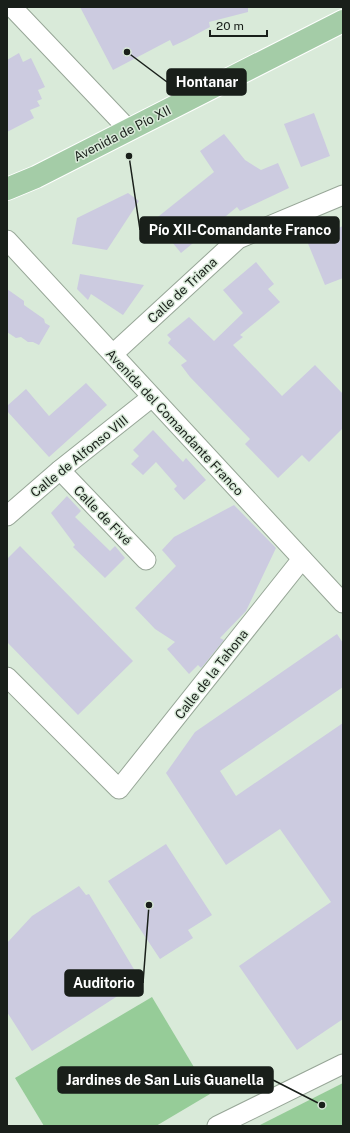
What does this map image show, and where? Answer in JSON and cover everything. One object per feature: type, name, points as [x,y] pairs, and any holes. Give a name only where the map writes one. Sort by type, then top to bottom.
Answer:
[{"type":"main road","name":"Avenida de Pío XII","points":[[7,189],[36,178],[343,21]]},
{"type":"street","points":[[12,7],[128,130]]},
{"type":"street","name":"Calle de Triana","points":[[113,354],[238,239],[343,195]]},
{"type":"street","name":"Avenida del Comandante Franco","points":[[7,240],[343,604]]},
{"type":"street","name":"Calle de Alfonso VIII","points":[[7,516],[60,470],[152,396]]},
{"type":"street","name":"Calle de Fivé","points":[[60,470],[146,560]]},
{"type":"street","name":"Calle de la Tahona","points":[[7,677],[119,789],[302,559]]},
{"type":"street","points":[[217,1126],[343,1064]]},
{"type":"green space","points":[[152,997],[210,1094],[156,1126],[44,1126],[15,1078]]},
{"type":"green space","points":[[343,1083],[343,1126],[258,1126]]},
{"type":"building","points":[[80,7],[248,7],[248,12],[209,22],[210,27],[186,40],[173,46],[170,40],[113,70]]},
{"type":"building","points":[[19,53],[23,62],[31,58],[45,87],[38,90],[42,99],[37,101],[40,106],[30,110],[34,118],[7,132],[7,60]]},
{"type":"building","points":[[314,113],[330,156],[301,167],[284,124]]},
{"type":"building","points":[[224,134],[245,160],[261,170],[278,163],[289,188],[240,211],[237,207],[181,253],[154,220],[214,172],[200,151]]},
{"type":"building","points":[[128,193],[139,201],[107,250],[72,244],[77,218]]},
{"type":"building","points":[[343,226],[343,278],[325,285],[307,241]]},
{"type":"building","points":[[256,262],[274,284],[268,289],[280,302],[240,335],[243,337],[233,345],[282,396],[315,365],[343,394],[343,428],[309,462],[302,455],[278,478],[245,444],[250,439],[190,377],[181,365],[187,361],[168,343],[171,339],[167,335],[189,317],[214,341],[243,313],[223,290]]},
{"type":"building","points":[[80,274],[144,285],[123,315],[91,294],[88,300],[77,289]]},
{"type":"building","points":[[7,289],[24,301],[24,305],[44,319],[45,323],[50,326],[39,345],[33,342],[28,342],[21,337],[16,338],[7,332]]},
{"type":"building","points":[[86,383],[107,405],[49,457],[7,411],[7,406],[26,389],[49,416]]},
{"type":"building","points":[[153,430],[183,462],[186,458],[206,480],[184,500],[174,489],[177,486],[156,462],[143,475],[131,464],[139,456],[133,450]]},
{"type":"building","points":[[67,496],[81,511],[75,517],[110,551],[115,546],[125,558],[105,578],[73,547],[75,545],[51,513]]},
{"type":"building","points":[[234,505],[276,548],[246,611],[220,638],[224,640],[203,666],[201,668],[198,665],[189,674],[167,649],[175,642],[155,629],[135,608],[176,566],[162,550],[174,537]]},
{"type":"building","points":[[20,546],[133,661],[78,715],[7,642],[7,559]]},
{"type":"building","points":[[337,634],[343,643],[343,687],[220,771],[236,796],[343,723],[343,1019],[297,1050],[239,966],[331,902],[280,829],[226,865],[166,773],[195,732]]},
{"type":"building","points":[[166,844],[212,915],[188,930],[193,938],[160,959],[108,881]]},
{"type":"building","points":[[79,886],[86,895],[89,894],[141,981],[32,1051],[7,1012],[7,943],[32,916]]},
{"type":"place","name":"Hontanar","points":[[127,52]]},
{"type":"place","name":"Pío XII-Comandante Franco","points":[[129,156]]},
{"type":"place","name":"Auditorio","points":[[149,905]]},
{"type":"place","name":"Jardines de San Luis Guanella","points":[[322,1105]]}]
